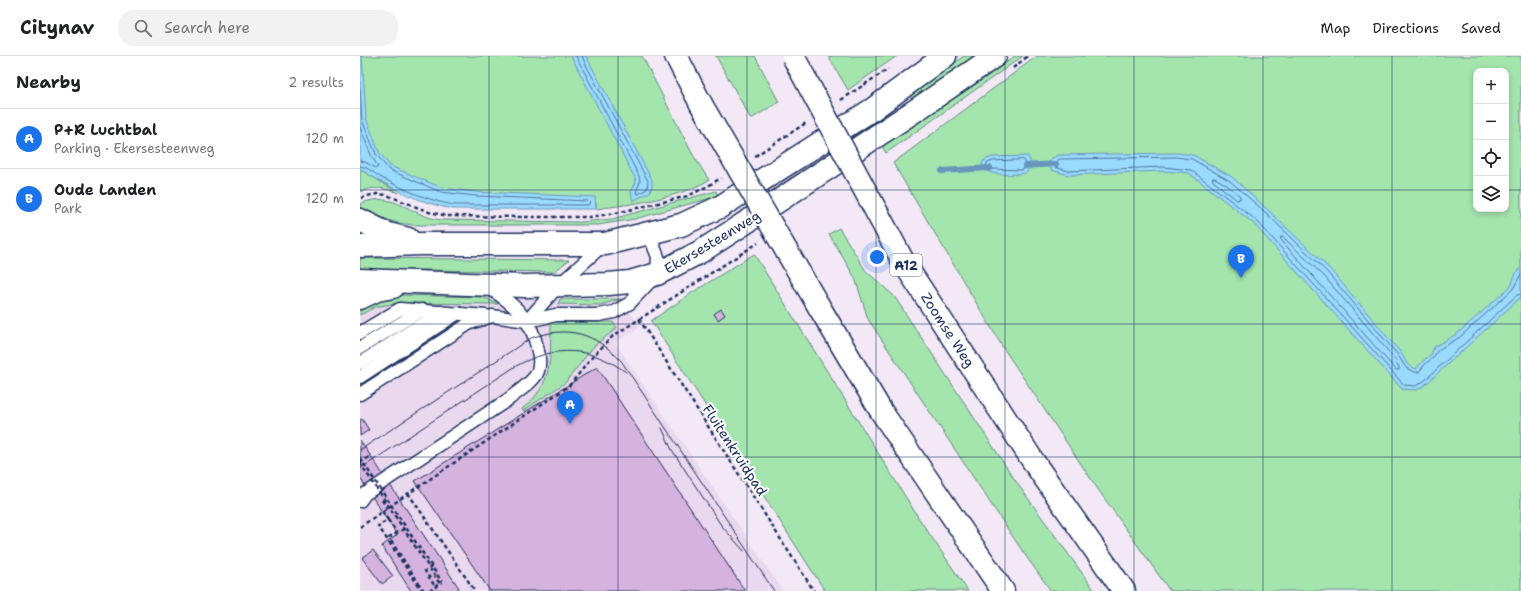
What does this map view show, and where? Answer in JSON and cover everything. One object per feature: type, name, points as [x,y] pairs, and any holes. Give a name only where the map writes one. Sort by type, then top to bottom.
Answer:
[{"type":"main road","points":[[676,56],[701,104],[881,411],[1003,591]]},
{"type":"main road","name":"Zoomse Weg","points":[[793,56],[904,263],[1035,464],[1124,591]]},
{"type":"main road","name":"Ekersesteenweg","points":[[360,246],[422,244],[605,244],[681,225],[720,207],[873,109],[945,56]]},
{"type":"main road","name":"Ekersesteenweg","points":[[360,280],[418,283],[558,285],[608,284],[630,282],[657,274],[700,252],[742,225],[995,56]]},
{"type":"main road","points":[[360,220],[388,234],[422,244]]},
{"type":"main road","points":[[360,298],[377,290],[418,283]]},
{"type":"lane","points":[[360,333],[400,309],[492,316],[527,321],[556,316],[599,316],[614,312],[630,303],[657,274],[658,257],[649,234]]},
{"type":"lane","points":[[527,321],[558,285],[605,244]]},
{"type":"lane","points":[[362,496],[509,399],[529,383],[538,372],[539,355],[535,336],[527,321],[521,313],[502,297],[483,284]]},
{"type":"lane","points":[[360,348],[422,310]]},
{"type":"lane","points":[[360,363],[441,312]]},
{"type":"lane","points":[[360,377],[458,313]]},
{"type":"lane","points":[[360,394],[470,323],[492,316]]},
{"type":"path","points":[[839,101],[890,68]]},
{"type":"path","points":[[754,157],[806,122]]},
{"type":"path","points":[[360,199],[377,194],[387,195],[429,212],[448,216],[590,217],[616,213],[688,196],[722,178]]},
{"type":"path","points":[[360,527],[408,493],[570,386],[594,355],[613,336],[682,291]]},
{"type":"path","name":"Fluitenkruidpad","points":[[639,319],[814,591]]},
{"type":"path","points":[[369,457],[360,463],[441,583]]},
{"type":"path","points":[[360,458],[432,566],[441,583]]},
{"type":"path","points":[[408,493],[473,588],[470,591]]},
{"type":"path","points":[[382,511],[397,533]]},
{"type":"path","points":[[388,520],[378,526],[423,591]]},
{"type":"path","points":[[404,529],[389,538],[423,591]]},
{"type":"path","points":[[432,566],[425,571],[436,588]]},
{"type":"path","points":[[430,591],[441,583]]},
{"type":"path","points":[[430,591],[441,583]]},
{"type":"shaded area","points":[[397,295],[621,299],[640,327],[615,343],[783,591],[360,591],[360,307]]},
{"type":"green space","points":[[360,56],[642,56],[693,155],[709,180],[683,192],[654,200],[596,209],[596,203],[452,199],[364,156]]},
{"type":"green space","points":[[716,56],[755,56],[779,102],[751,119]]},
{"type":"green space","points":[[828,56],[897,56],[848,90]]},
{"type":"green space","points":[[964,56],[975,56],[912,99],[910,96]]},
{"type":"green space","points":[[1015,56],[1023,56],[886,153],[882,146],[985,78]]},
{"type":"green space","points":[[1037,56],[1521,56],[1521,591],[1170,591],[1097,488],[1002,346],[893,163]]},
{"type":"green space","points":[[360,169],[399,193],[380,188],[360,192]]},
{"type":"green space","points":[[716,191],[718,196],[635,219],[598,225],[413,225],[385,219],[360,207],[360,204],[372,200],[382,200],[392,201],[430,218],[441,220],[581,222],[612,219]]},
{"type":"green space","points":[[839,228],[866,271],[894,296],[1017,483],[1095,591],[1051,591],[1023,552],[868,319],[855,278],[829,234]]},
{"type":"green space","points":[[754,254],[918,517],[968,591],[825,591],[651,321],[690,294]]},
{"type":"green space","points":[[360,258],[569,260],[554,272],[360,269]]},
{"type":"green space","points":[[397,295],[483,297],[498,304],[397,303],[375,307],[360,315],[360,307]]},
{"type":"green space","points":[[560,299],[621,299],[600,305],[558,304]]},
{"type":"green space","points":[[551,322],[613,322],[617,328],[594,346],[565,383],[523,411],[522,409],[540,390],[545,380],[550,359]]},
{"type":"water","points":[[360,56],[362,56],[366,118],[379,152],[390,166],[442,188],[476,192],[595,197],[596,209],[453,209],[428,203],[405,194],[360,169]]},
{"type":"water","points":[[571,56],[586,56],[652,180],[650,192],[633,201],[631,192],[636,182],[635,178]]},
{"type":"water","points":[[1177,153],[1193,155],[1232,177],[1330,269],[1401,353],[1408,365],[1416,369],[1431,355],[1434,347],[1457,334],[1511,286],[1516,273],[1521,268],[1521,297],[1426,384],[1417,390],[1402,389],[1253,223],[1189,173],[1163,171],[1068,175],[1052,170],[1048,165],[1050,159],[1059,155]]},
{"type":"water","points":[[1028,156],[1032,166],[1026,173],[997,174],[982,169],[983,161],[992,157]]},
{"type":"building","points":[[721,309],[725,315],[718,320],[714,314]]},
{"type":"building","points":[[597,367],[745,591],[490,591],[415,481]]},
{"type":"building","points":[[362,419],[369,430],[360,436],[360,420]]},
{"type":"building","points":[[360,440],[459,588],[455,591],[411,591],[382,546],[397,535],[360,478]]},
{"type":"building","points":[[373,550],[393,576],[382,584],[362,558]]},
{"type":"waterway","points":[[1025,166],[1056,164]]},
{"type":"waterway","points":[[942,171],[990,168]]},
{"type":"tram line","points":[[360,450],[531,338],[557,332],[581,334],[602,344],[622,362],[774,591]]},
{"type":"tram line","points":[[360,469],[516,366],[530,359],[545,354],[572,351],[599,357],[613,363],[626,372]]},
{"type":"tram line","points":[[662,428],[672,450],[721,525],[744,551]]},
{"type":"place","name":"Oude Landen","points":[[1241,278]]},
{"type":"place","name":"P+R Luchtbal","points":[[570,424]]}]
